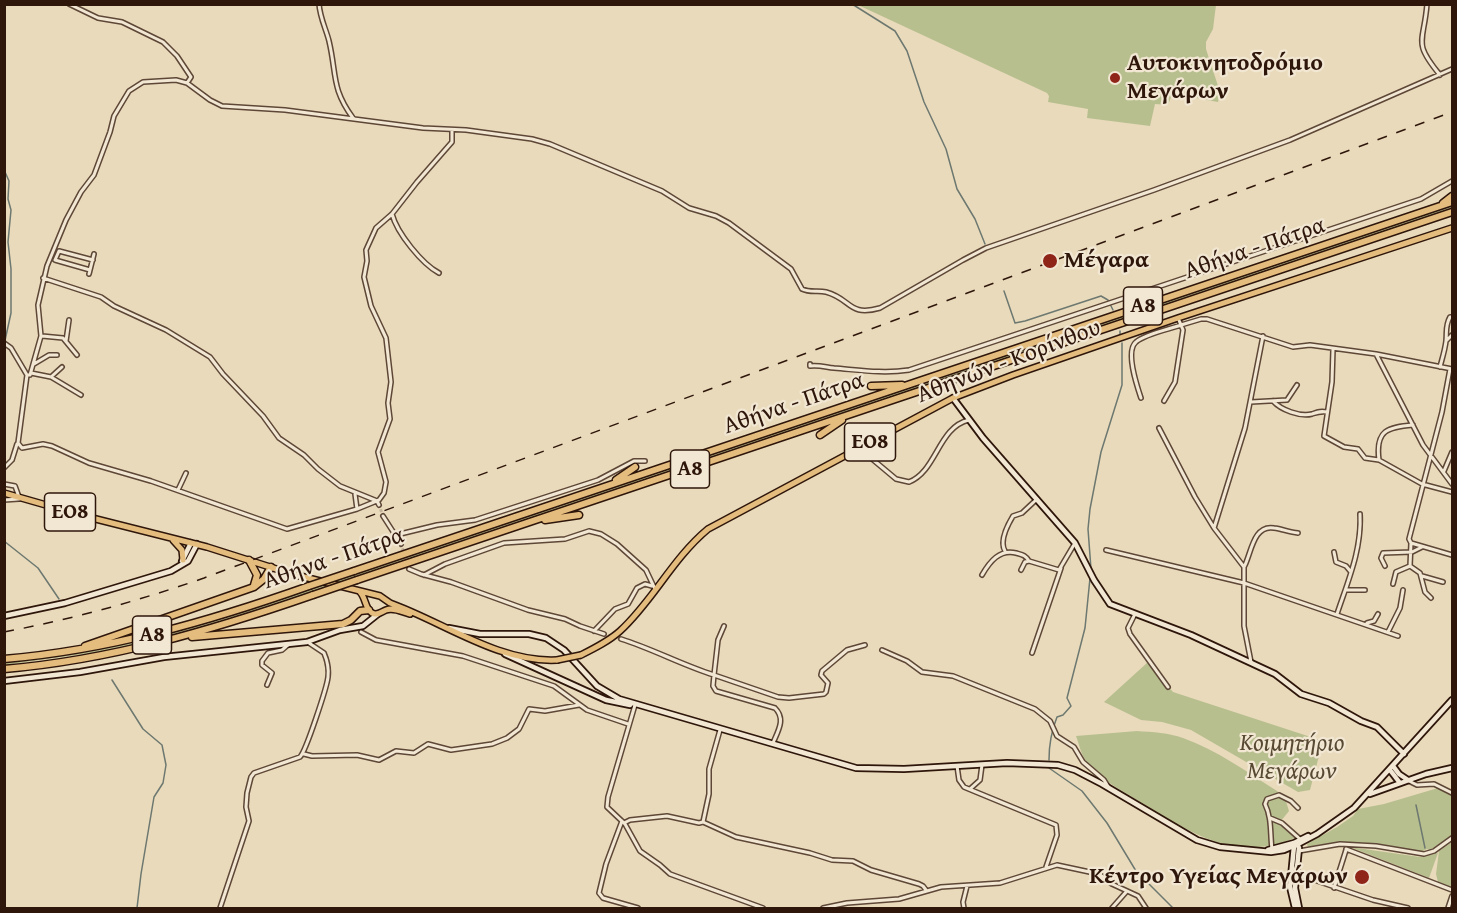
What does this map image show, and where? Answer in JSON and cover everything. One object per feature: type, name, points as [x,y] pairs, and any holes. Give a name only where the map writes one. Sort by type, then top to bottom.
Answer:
[{"type":"highway","points":[[1435,208],[1452,196]]},
{"type":"highway","name":"Αθήνα - Πάτρα","points":[[4,659],[68,651],[175,629],[609,486],[1452,202]]},
{"type":"highway","name":"Αθήνα - Πάτρα","points":[[4,669],[103,656],[178,638],[313,595],[1452,212]]},
{"type":"highway","points":[[1434,218],[1452,217]]},
{"type":"highway","points":[[871,386],[909,385]]},
{"type":"highway","points":[[820,435],[849,415]]},
{"type":"highway","points":[[609,486],[635,467]]},
{"type":"highway","points":[[530,522],[579,515]]},
{"type":"highway","points":[[249,560],[257,574],[256,582],[251,588]]},
{"type":"highway","points":[[68,651],[251,588],[264,579],[271,567]]},
{"type":"highway","points":[[178,638],[343,624],[360,611],[368,609]]},
{"type":"main road","name":"Αθηνών - Κορίνθου","points":[[481,643],[519,656],[540,660],[557,660],[581,655],[608,641],[629,622],[654,587],[708,529],[953,398],[1113,340],[1452,228]]},
{"type":"main road","points":[[953,398],[969,420],[1075,543],[1110,604],[1198,638],[1282,678],[1301,694],[1329,703],[1360,721],[1377,727],[1404,754]]},
{"type":"main road","name":"Αθηνών - Κορίνθου","points":[[4,493],[380,596],[420,617]]},
{"type":"main road","points":[[169,537],[180,546],[183,553],[181,563]]},
{"type":"main road","points":[[4,616],[46,608],[124,587],[181,563],[194,544]]},
{"type":"main road","points":[[358,591],[364,596],[371,616],[369,622]]},
{"type":"main road","points":[[368,609],[369,598],[374,595]]},
{"type":"main road","points":[[4,681],[80,672],[164,657],[307,642],[340,630],[363,626],[381,613],[386,606],[384,599]]},
{"type":"main road","name":"Αθηνών - Κορίνθου","points":[[368,609],[381,613],[394,609],[420,617],[599,697],[856,768],[904,769],[1032,763],[1058,765],[1075,770],[1197,840],[1220,847],[1256,851],[1271,851],[1297,843],[1335,822],[1365,797],[1452,700]]},
{"type":"main road","name":"Αθηνών - Κορίνθου","points":[[445,627],[480,634],[529,634],[546,638],[564,650],[597,686],[634,705]]},
{"type":"main road","points":[[1365,797],[1452,766]]},
{"type":"main road","points":[[1392,768],[1408,780]]},
{"type":"main road","points":[[1392,768],[1400,783]]},
{"type":"main road","points":[[1293,873],[1299,851],[1297,843]]},
{"type":"main road","points":[[1297,843],[1292,864],[1297,909]]},
{"type":"main road","points":[[1271,851],[1285,855],[1292,864]]},
{"type":"street","points":[[69,4],[98,18],[122,22],[160,41],[177,56],[192,77],[197,89]]},
{"type":"street","points":[[318,4],[320,17],[329,40],[336,88],[342,103],[353,118]]},
{"type":"street","points":[[1427,4],[1421,48],[1440,75]]},
{"type":"street","points":[[4,468],[12,460],[18,443],[29,374],[41,336],[38,305],[43,278],[50,258],[66,220],[93,175],[110,132],[113,118],[129,91],[137,84],[149,80],[174,79],[187,83],[222,106],[353,118],[399,126],[466,129],[541,141],[662,191],[689,208],[716,216],[791,268],[802,289],[828,292],[856,310],[867,311],[885,306],[976,252],[1251,155],[1452,69]]},
{"type":"street","points":[[187,83],[192,77]]},
{"type":"street","points":[[18,443],[22,448],[43,444],[52,446],[89,463],[287,529],[378,503],[386,490],[378,452],[390,419],[388,403],[391,382],[386,338],[371,306],[364,275],[367,261],[366,250],[378,225],[392,214],[452,142],[452,130]]},
{"type":"street","points":[[810,364],[810,366],[850,368],[879,373],[909,370],[1373,216],[1421,198],[1452,181]]},
{"type":"street","points":[[392,214],[398,227],[419,256],[431,269],[439,273]]},
{"type":"street","points":[[55,260],[59,251],[93,261]]},
{"type":"street","points":[[50,258],[90,272],[94,254]]},
{"type":"street","points":[[43,278],[97,294],[108,303],[166,330],[210,357],[263,416],[279,438],[304,455],[329,478],[378,503]]},
{"type":"street","points":[[1440,366],[1446,341],[1445,329],[1448,319],[1452,317]]},
{"type":"street","points":[[1164,401],[1175,382],[1184,330],[1178,318]]},
{"type":"street","points":[[1141,398],[1131,356],[1132,346],[1138,340],[1204,319],[1293,347],[1310,345],[1376,354],[1451,369],[1409,539],[1411,543],[1410,566]]},
{"type":"street","points":[[66,340],[69,320]]},
{"type":"street","points":[[1446,341],[1452,335]]},
{"type":"street","points":[[41,336],[59,337],[66,340],[77,355]]},
{"type":"street","points":[[1214,528],[1238,455],[1251,402],[1263,336]]},
{"type":"street","points":[[4,343],[11,348],[29,374],[51,377],[81,395]]},
{"type":"street","points":[[1333,349],[1332,382],[1325,437],[1347,448],[1358,449],[1365,459],[1379,460],[1422,484],[1452,492]]},
{"type":"street","points":[[1376,354],[1413,425],[1452,484]]},
{"type":"street","points":[[33,365],[39,359],[57,355]]},
{"type":"street","points":[[51,377],[62,367]]},
{"type":"street","points":[[1251,402],[1289,399],[1297,386]]},
{"type":"street","points":[[1273,401],[1301,414],[1327,412]]},
{"type":"street","points":[[859,448],[896,479],[909,482],[924,471],[956,426],[969,420]]},
{"type":"street","points":[[1379,460],[1379,449],[1384,432],[1390,428],[1413,425]]},
{"type":"street","points":[[1159,428],[1195,497],[1214,528],[1244,567]]},
{"type":"street","points":[[1444,471],[1452,452]]},
{"type":"street","points":[[396,535],[437,525],[475,520],[598,480],[634,461],[645,461]]},
{"type":"street","points":[[178,491],[186,473]]},
{"type":"street","points":[[4,484],[15,486],[19,497]]},
{"type":"street","points":[[355,493],[357,509]]},
{"type":"street","points":[[4,500],[26,499]]},
{"type":"street","points":[[1037,499],[1022,513],[1012,516],[1002,547],[1005,551],[1024,555],[1029,561],[1056,570],[1060,568]]},
{"type":"street","points":[[1337,614],[1358,551],[1361,530],[1360,514]]},
{"type":"street","points":[[383,516],[401,544]]},
{"type":"street","points":[[1251,663],[1244,626],[1244,567],[1254,541],[1266,529],[1274,528],[1298,533]]},
{"type":"street","points":[[424,575],[445,564],[504,543],[565,539],[589,531],[601,534],[617,544],[646,570],[654,587]]},
{"type":"street","points":[[1032,653],[1041,632],[1060,568],[1075,543]]},
{"type":"street","points":[[1411,543],[1452,555]]},
{"type":"street","points":[[1385,566],[1381,558],[1383,553],[1410,553],[1422,547]]},
{"type":"street","points":[[1106,550],[1244,583],[1398,636]]},
{"type":"street","points":[[982,575],[987,566],[1005,551]]},
{"type":"street","points":[[1334,552],[1336,562],[1346,566],[1351,572]]},
{"type":"street","points":[[1021,570],[1025,562],[1029,561]]},
{"type":"street","points":[[1410,566],[1418,571],[1425,592],[1431,598]]},
{"type":"street","points":[[1393,584],[1396,572],[1410,566]]},
{"type":"street","points":[[409,569],[528,610],[565,619],[604,634]]},
{"type":"street","points":[[1421,576],[1443,582]]},
{"type":"street","points":[[594,631],[615,609],[627,604],[637,588],[645,584],[654,587]]},
{"type":"street","points":[[1345,590],[1353,588],[1365,590]]},
{"type":"street","points":[[1388,632],[1400,608],[1402,590]]},
{"type":"street","points":[[1135,614],[1128,628],[1130,634],[1168,687]]},
{"type":"street","points":[[1362,623],[1374,621],[1378,614]]},
{"type":"street","points":[[724,626],[718,640],[713,686],[716,691],[772,707],[778,711],[781,722],[773,745]]},
{"type":"street","points":[[361,632],[376,640],[469,657],[554,686],[592,712],[628,723]]},
{"type":"street","points":[[621,639],[694,669],[778,697],[817,697],[824,694],[828,683],[820,675],[825,668],[847,650],[865,645]]},
{"type":"street","points":[[220,909],[249,821],[246,797],[251,777],[254,773],[294,760],[303,754],[324,692],[328,674],[324,653],[307,642]]},
{"type":"street","points":[[267,685],[272,673],[262,665],[262,661],[268,653],[282,650],[290,643]]},
{"type":"street","points":[[882,650],[907,660],[922,672],[953,676],[1035,709],[1050,721],[1057,736],[1074,747],[1083,762],[1104,780],[1110,789]]},
{"type":"street","points":[[303,754],[312,756],[357,755],[380,760],[396,751],[414,753],[428,744],[451,750],[487,746],[507,738],[519,729],[529,709],[545,711],[579,705]]},
{"type":"street","points":[[634,705],[606,803],[609,811],[623,822],[640,851],[670,874],[763,909]]},
{"type":"street","points":[[703,822],[708,805],[709,770],[720,730]]},
{"type":"street","points":[[970,789],[980,780],[982,765]]},
{"type":"street","points":[[957,766],[960,783],[970,789],[1056,825],[1057,835],[1046,867]]},
{"type":"street","points":[[1408,780],[1417,785],[1434,784],[1452,793]]},
{"type":"street","points":[[1271,851],[1270,818],[1265,804],[1267,799],[1272,796],[1282,796],[1298,808]]},
{"type":"street","points":[[623,822],[667,816],[703,822],[736,837],[832,860],[854,861],[871,870],[919,884],[926,891]]},
{"type":"street","points":[[1270,818],[1282,823],[1297,843]]},
{"type":"street","points":[[623,822],[598,890],[601,897],[638,909]]},
{"type":"street","points":[[1299,851],[1348,844],[1424,854],[1434,851],[1452,838]]},
{"type":"street","points":[[1334,888],[1348,844]]},
{"type":"street","points":[[1346,849],[1452,890]]},
{"type":"street","points":[[824,909],[847,903],[906,898],[945,886],[1000,883],[1046,867],[1062,865],[1092,871],[1138,896],[1146,909]]},
{"type":"street","points":[[1293,873],[1387,907],[1408,909]]},
{"type":"street","points":[[964,909],[963,902],[968,886]]},
{"type":"street","points":[[1112,909],[1127,891]]},
{"type":"street","points":[[1448,909],[1452,896]]},
{"type":"street","points":[[611,909],[614,901]]},
{"type":"green space","name":"Αυτοκινητοδρόμιο Μεγάρων","points":[[858,5],[1216,5],[1213,29],[1206,42],[1206,49],[1220,92],[1218,102],[1185,96],[1171,97],[1168,105],[1155,104],[1150,126],[1087,118],[1088,109],[1048,102],[1047,93]]},
{"type":"green space","points":[[1452,206],[1452,208],[220,622],[112,650],[5,665],[5,663],[113,646],[220,620]]},
{"type":"green space","name":"Κοιμητήριο Μεγάρων","points":[[1148,662],[1173,692],[1323,741],[1310,790],[1298,792],[1191,730],[1162,722],[1141,720],[1104,702]]},
{"type":"green space","points":[[1137,731],[1172,735],[1196,743],[1277,791],[1285,798],[1289,811],[1281,821],[1297,837],[1274,845],[1253,847],[1233,846],[1194,833],[1102,778],[1084,758],[1076,736]]},
{"type":"green space","points":[[1438,788],[1452,796],[1452,835],[1430,850],[1415,851],[1371,843],[1339,843],[1308,847],[1307,844],[1337,827],[1353,816],[1358,809]]},
{"type":"green space","points":[[1452,842],[1452,888],[1438,882],[1436,874],[1439,851]]},
{"type":"green space","points":[[1350,847],[1420,857],[1438,853],[1429,878]]},
{"type":"waterway","points":[[852,4],[895,31],[907,51],[924,102],[946,149],[957,189],[975,219],[985,244]]},
{"type":"waterway","points":[[4,345],[11,313],[11,269],[8,242],[11,210],[8,199],[9,181],[5,172]]},
{"type":"waterway","points":[[1004,291],[1015,323],[1101,296],[1108,300],[1113,310]]},
{"type":"waterway","points":[[1091,569],[1088,529],[1090,509],[1101,452],[1122,385],[1122,343]]},
{"type":"waterway","points":[[4,541],[38,568],[59,599]]},
{"type":"waterway","points":[[1049,760],[1051,738],[1057,717],[1063,715],[1071,706],[1067,698],[1085,628],[1090,578]]},
{"type":"waterway","points":[[112,680],[143,729],[162,745],[166,765],[163,783],[154,797],[137,908]]},
{"type":"waterway","points":[[1049,768],[1082,791],[1107,823],[1136,871],[1173,908]]},
{"type":"waterway","points":[[1416,805],[1425,848]]},
{"type":"tunnel","points":[[379,505],[383,516]]},
{"type":"tunnel","points":[[401,544],[409,569]]},
{"type":"tunnel","points":[[604,634],[621,639]]},
{"type":"railway","points":[[4,632],[105,609],[204,578],[1452,112]]},
{"type":"place","name":"Αυτοκινητοδρόμιο Μεγάρων","points":[[1115,78]]},
{"type":"place","name":"Μέγαρα","points":[[1050,261]]},
{"type":"place","name":"Κέντρο Υγείας Μεγάρων","points":[[1362,877]]}]
